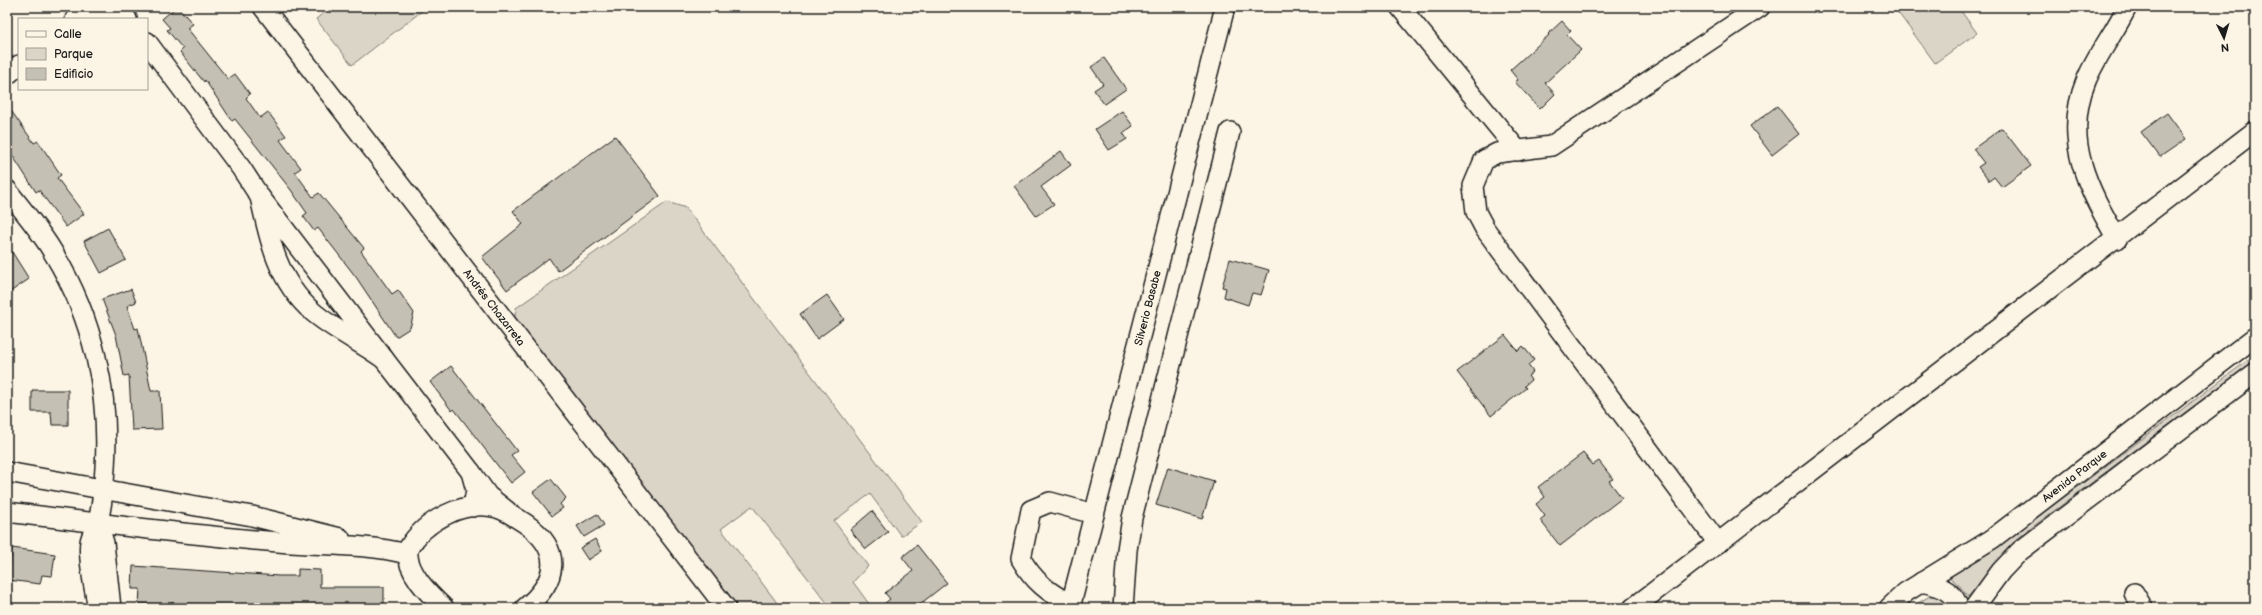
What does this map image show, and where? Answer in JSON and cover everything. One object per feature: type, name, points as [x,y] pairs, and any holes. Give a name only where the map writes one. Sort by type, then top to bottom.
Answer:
[{"type":"street","points":[[70,18],[78,7]]},
{"type":"street","points":[[124,7],[130,18]]},
{"type":"street","name":"Andrés Chazarreta","points":[[263,7],[726,608]]},
{"type":"street","name":"Silverio Basabe","points":[[1070,606],[1225,7]]},
{"type":"street","points":[[1400,7],[1518,152]]},
{"type":"street","points":[[1718,543],[1485,230],[1476,212],[1473,186],[1477,173],[1484,160],[1497,153],[1518,152],[1551,146],[1574,133],[1760,7]]},
{"type":"street","points":[[2117,239],[2095,201],[2082,167],[2075,135],[2078,109],[2086,81],[2127,7]]},
{"type":"street","points":[[78,18],[92,13],[103,12],[114,13],[126,18]]},
{"type":"street","points":[[148,43],[241,168],[260,196],[488,496],[542,537],[549,547],[552,556],[552,568],[546,585],[524,608]]},
{"type":"street","points":[[7,75],[18,66]]},
{"type":"street","points":[[1633,608],[2117,239],[2255,131]]},
{"type":"street","points":[[1123,608],[1127,550],[1132,518],[1230,132]]},
{"type":"street","points":[[7,190],[53,252],[66,274],[85,320],[95,352],[102,392],[106,446],[103,489],[98,523],[90,542],[98,608]]},
{"type":"street","points":[[260,196],[268,237],[274,255],[301,300],[328,324],[384,359]]},
{"type":"street","name":"Avenida Parque","points":[[1889,608],[1906,592],[1992,539],[2255,338]]},
{"type":"street","points":[[1974,608],[2001,571],[2020,550],[2255,373]]},
{"type":"street","points":[[7,472],[252,516],[328,533],[362,546]]},
{"type":"street","points":[[470,472],[476,490],[473,507]]},
{"type":"street","points":[[1070,606],[1052,595],[1030,574],[1021,558],[1031,510],[1050,502],[1094,514]]},
{"type":"street","points":[[444,608],[416,575],[408,562],[407,554],[412,542],[425,527],[450,513],[473,507],[496,508],[511,514]]},
{"type":"street","points":[[7,512],[279,542],[362,546],[407,554]]},
{"type":"street","points":[[98,523],[104,543],[111,608]]},
{"type":"street","points":[[1922,582],[1940,586],[1957,603],[1958,608]]},
{"type":"green space","points":[[331,7],[427,7],[352,65],[316,19]]},
{"type":"green space","points":[[1894,7],[1958,7],[1977,33],[1935,63]]},
{"type":"green space","points":[[667,202],[686,208],[922,522],[901,536],[870,494],[834,521],[868,566],[853,582],[872,608],[831,608],[752,506],[721,529],[781,608],[725,608],[513,330],[516,308]]},
{"type":"green space","points":[[2255,355],[2255,360],[2018,538],[1968,597],[1960,586],[1948,576],[2016,533]]},
{"type":"green space","points":[[1939,595],[1948,602],[1949,608],[1910,608],[1928,597]]},
{"type":"building","points":[[178,7],[193,24],[187,28],[228,79],[235,74],[250,94],[246,98],[260,118],[268,112],[286,136],[280,140],[301,168],[295,172],[313,197],[319,193],[364,248],[361,251],[392,294],[398,290],[414,313],[410,328],[396,337],[356,277],[318,228],[314,231],[303,216],[307,213],[291,190],[235,119],[232,121],[205,80],[204,82],[180,52],[183,49],[167,30],[170,28],[162,19]]},
{"type":"building","points":[[1562,21],[1571,31],[1567,35],[1581,50],[1545,83],[1555,94],[1540,109],[1515,82],[1518,80],[1510,70],[1549,35],[1548,34]]},
{"type":"building","points":[[1104,58],[1126,89],[1104,104],[1094,90],[1103,84],[1091,67]]},
{"type":"building","points":[[7,105],[34,143],[38,141],[61,175],[57,178],[84,214],[66,227],[39,190],[36,192],[7,147]]},
{"type":"building","points":[[1777,106],[1799,134],[1772,155],[1750,126]]},
{"type":"building","points":[[1122,111],[1133,126],[1123,133],[1127,139],[1109,150],[1095,129]]},
{"type":"building","points":[[2167,113],[2186,139],[2160,157],[2141,132]]},
{"type":"building","points":[[2002,128],[2031,166],[2002,187],[1994,177],[1989,181],[1978,167],[1984,163],[1973,149]]},
{"type":"building","points":[[615,136],[660,196],[558,271],[549,258],[507,290],[482,257],[523,224],[513,211]]},
{"type":"building","points":[[1061,151],[1071,165],[1041,187],[1054,204],[1036,216],[1014,186]]},
{"type":"building","points":[[108,228],[126,260],[101,273],[84,241]]},
{"type":"building","points":[[7,244],[29,279],[7,294]]},
{"type":"building","points":[[1230,259],[1269,270],[1261,295],[1252,293],[1248,305],[1224,297],[1226,288],[1222,287]]},
{"type":"building","points":[[131,289],[136,302],[127,306],[135,329],[138,328],[151,391],[160,391],[162,429],[132,430],[129,375],[124,376],[116,335],[102,299]]},
{"type":"building","points":[[827,295],[844,319],[817,339],[800,314]]},
{"type":"building","points":[[1505,335],[1518,351],[1523,346],[1534,360],[1528,365],[1533,372],[1528,376],[1531,380],[1524,386],[1526,388],[1491,416],[1457,372]]},
{"type":"building","points":[[451,366],[517,451],[511,455],[525,472],[511,483],[454,409],[452,411],[430,382]]},
{"type":"building","points":[[32,390],[68,390],[68,425],[52,425],[51,412],[32,412]]},
{"type":"building","points":[[1583,453],[1593,465],[1599,461],[1613,479],[1609,481],[1622,498],[1560,546],[1540,520],[1545,516],[1536,504],[1545,497],[1538,487]]},
{"type":"building","points":[[1168,467],[1214,481],[1202,519],[1156,505]]},
{"type":"building","points":[[551,479],[566,498],[560,504],[563,508],[552,516],[533,492]]},
{"type":"building","points":[[872,511],[888,532],[866,549],[850,530]]},
{"type":"building","points":[[597,514],[604,525],[584,537],[577,526]]},
{"type":"building","points":[[595,539],[602,551],[588,560],[580,548]]},
{"type":"building","points":[[917,545],[947,583],[915,608],[879,608],[890,599],[885,593],[913,571],[902,557]]},
{"type":"building","points":[[12,548],[55,554],[52,576],[42,575],[40,584],[8,580]]},
{"type":"building","points":[[133,566],[279,576],[298,576],[298,569],[320,570],[320,587],[384,587],[384,608],[267,608],[171,603],[171,605],[139,604],[140,589],[132,589]]}]
